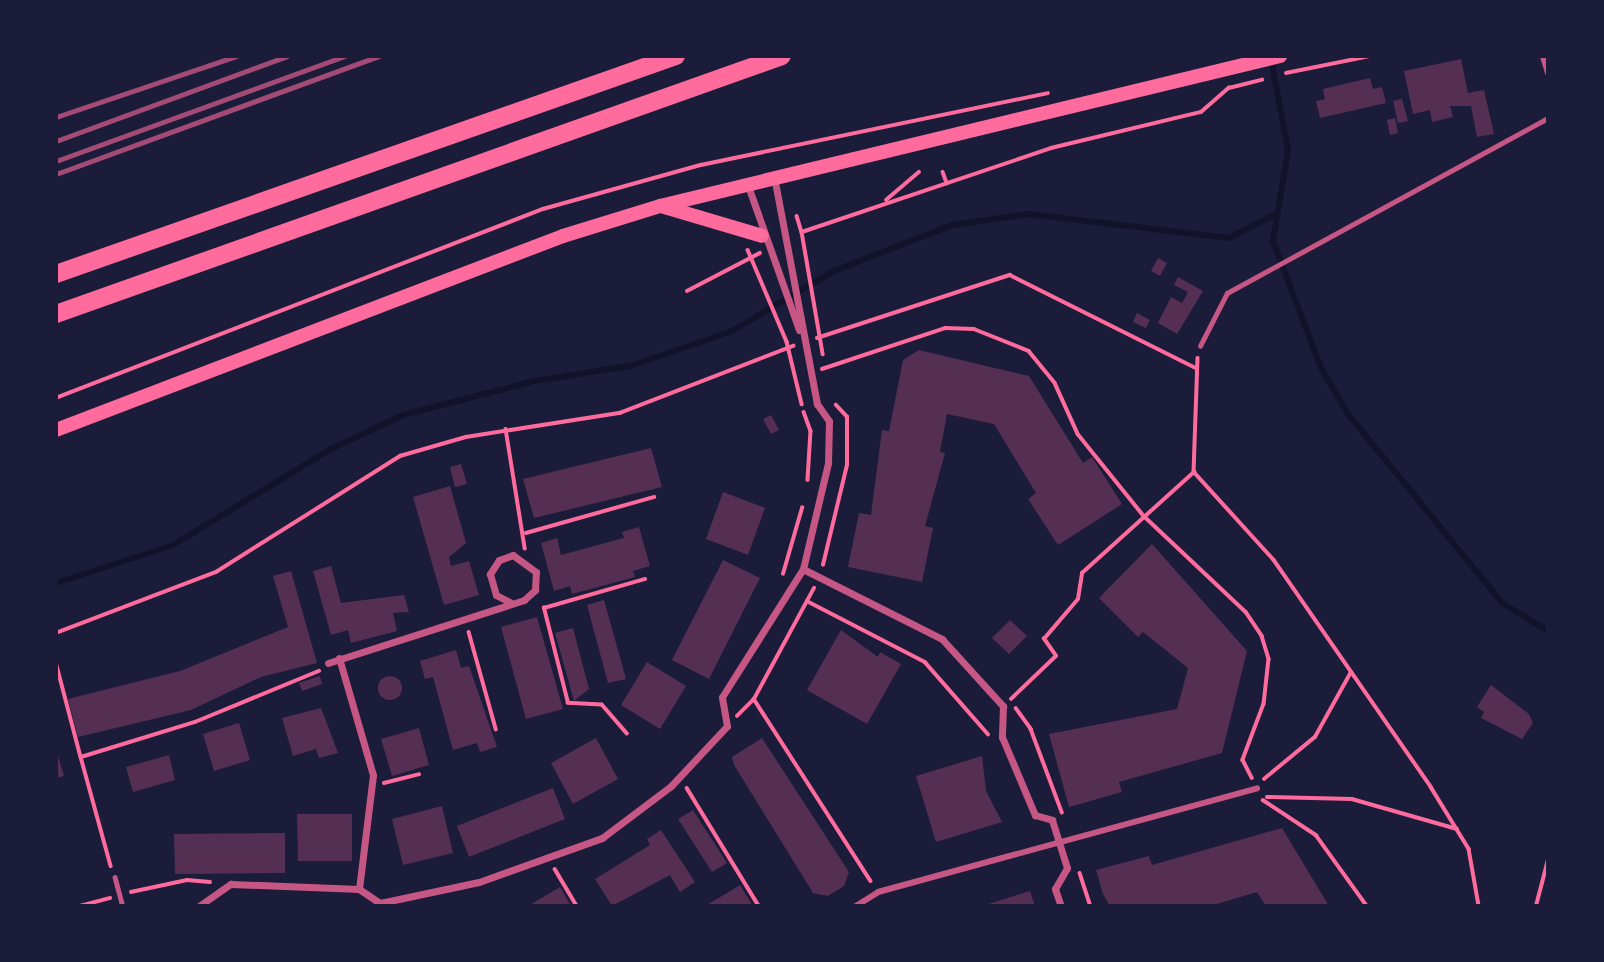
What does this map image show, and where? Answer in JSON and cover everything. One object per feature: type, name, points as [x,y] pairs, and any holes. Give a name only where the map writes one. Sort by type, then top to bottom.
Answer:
[{"type":"highway","points":[[56,274],[676,56]]},
{"type":"highway","points":[[56,314],[782,56]]},
{"type":"main road","points":[[56,430],[563,236],[660,206],[774,176],[1280,56]]},
{"type":"main road","points":[[660,206],[766,246]]},
{"type":"street","points":[[1543,56],[1548,72]]},
{"type":"street","points":[[199,906],[232,884],[359,889],[379,905],[479,881],[547,855],[602,838],[680,777],[727,726],[722,697],[778,600],[803,569],[828,463],[829,421],[817,404],[774,176]]},
{"type":"street","points":[[747,183],[766,246],[804,343]]},
{"type":"street","points":[[328,663],[510,602],[535,590],[537,572],[524,557],[506,556],[491,569],[492,588],[510,602]]},
{"type":"street","points":[[803,569],[942,639],[1003,706],[1002,737],[1035,815],[1052,820],[1067,868],[1055,889],[1061,906]]},
{"type":"street","points":[[339,658],[372,786],[359,889]]},
{"type":"street","points":[[856,906],[878,892],[1072,841],[1256,786]]},
{"type":"lane","points":[[1200,345],[1227,293],[1548,118]]},
{"type":"lane","points":[[115,877],[123,906]]},
{"type":"path","points":[[1296,71],[1370,56]]},
{"type":"path","points":[[802,232],[1051,148],[1201,112],[1229,88],[1249,83]]},
{"type":"path","points":[[885,202],[919,172]]},
{"type":"path","points":[[943,172],[947,183]]},
{"type":"path","points":[[782,216],[797,216],[820,337]]},
{"type":"path","points":[[687,291],[766,246]]},
{"type":"path","points":[[756,262],[787,342],[811,431],[807,491]]},
{"type":"path","points":[[804,343],[1010,275],[1196,368],[1194,472],[1274,560],[1457,829],[1476,872],[1479,906]]},
{"type":"path","points":[[811,373],[945,328],[1003,337],[1029,351],[1055,383],[1078,434],[1144,516],[1246,612],[1262,636],[1269,659],[1264,704],[1243,760],[1262,799],[1316,835],[1367,906]]},
{"type":"path","points":[[56,633],[216,572],[400,456],[506,429],[643,406],[780,350]]},
{"type":"path","points":[[506,429],[526,533],[524,557]]},
{"type":"path","points":[[1003,706],[1056,656],[1044,639],[1078,599],[1082,573],[1194,472]]},
{"type":"path","points":[[526,533],[654,497]]},
{"type":"path","points":[[778,600],[804,502]]},
{"type":"path","points":[[627,734],[602,705],[568,703],[544,608],[645,579]]},
{"type":"path","points":[[807,601],[925,662],[990,737],[1002,737]]},
{"type":"path","points":[[464,617],[496,729]]},
{"type":"path","points":[[56,662],[115,877]]},
{"type":"path","points":[[80,757],[195,722],[328,663]]},
{"type":"path","points":[[1256,786],[1289,764],[1315,737],[1351,672]]},
{"type":"path","points":[[754,699],[878,892]]},
{"type":"path","points":[[1010,700],[1031,729],[1072,841],[1091,906]]},
{"type":"path","points":[[372,786],[419,774]]},
{"type":"path","points":[[680,777],[759,906]]},
{"type":"path","points":[[1262,799],[1297,794],[1352,799],[1457,829]]},
{"type":"path","points":[[547,855],[577,906]]},
{"type":"path","points":[[1536,906],[1546,876],[1548,860]]},
{"type":"path","points":[[80,906],[187,880],[232,884]]},
{"type":"building","points":[[1461,59],[1468,93],[1484,90],[1494,134],[1477,137],[1471,106],[1450,106],[1453,117],[1432,122],[1430,110],[1413,114],[1404,71]]},
{"type":"building","points":[[1370,78],[1373,89],[1382,87],[1386,103],[1320,118],[1316,101],[1325,99],[1323,89]]},
{"type":"building","points":[[1402,99],[1408,121],[1398,123],[1393,101]]},
{"type":"building","points":[[1395,118],[1398,133],[1390,135],[1387,120]]},
{"type":"building","points":[[1158,258],[1167,263],[1160,276],[1151,271]]},
{"type":"building","points":[[1178,277],[1203,291],[1177,334],[1158,323],[1171,297],[1182,303],[1188,292],[1174,285]]},
{"type":"building","points":[[1137,313],[1150,320],[1146,328],[1133,322]]},
{"type":"building","points":[[919,350],[1029,376],[1083,463],[1092,457],[1122,504],[1058,545],[1028,499],[1036,493],[994,424],[947,414],[940,452],[945,453],[925,526],[933,528],[922,582],[848,567],[859,513],[871,515],[882,430],[889,431],[903,360]]},
{"type":"building","points":[[771,415],[779,430],[771,434],[763,419]]},
{"type":"building","points":[[651,448],[662,487],[534,518],[523,479]]},
{"type":"building","points":[[461,464],[467,484],[455,487],[450,467]]},
{"type":"building","points":[[450,486],[466,543],[449,557],[451,566],[469,561],[479,595],[444,605],[413,497]]},
{"type":"building","points":[[723,492],[765,508],[748,555],[706,539]]},
{"type":"building","points":[[639,527],[650,566],[633,571],[635,577],[572,594],[570,586],[554,591],[541,543],[557,538],[561,555],[624,538],[622,532]]},
{"type":"building","points":[[1152,544],[1247,651],[1222,753],[1119,782],[1122,792],[1069,807],[1049,734],[1177,709],[1188,668],[1143,632],[1138,637],[1099,598]]},
{"type":"building","points":[[723,560],[760,578],[709,679],[672,660]]},
{"type":"building","points":[[331,566],[341,603],[404,595],[409,612],[393,613],[397,631],[351,643],[348,630],[331,635],[313,571]]},
{"type":"building","points":[[291,571],[317,663],[261,677],[191,710],[78,737],[68,699],[180,671],[288,627],[273,576]]},
{"type":"building","points":[[604,600],[626,679],[608,683],[587,605]]},
{"type":"building","points":[[537,617],[563,709],[526,719],[501,627]]},
{"type":"building","points":[[1010,620],[1027,636],[1009,654],[992,638]]},
{"type":"building","points":[[573,628],[589,689],[574,701],[555,633]]},
{"type":"building","points":[[841,630],[878,657],[880,652],[901,664],[867,724],[807,690]]},
{"type":"building","points":[[456,650],[461,668],[469,666],[497,747],[480,752],[477,743],[453,750],[433,677],[425,679],[420,661]]},
{"type":"building","points":[[647,662],[686,686],[660,729],[621,705]]},
{"type":"building","points":[[320,676],[322,684],[302,691],[299,683]]},
{"type":"building","points":[[390,676],[399,679],[402,688],[399,697],[390,700],[381,697],[378,688],[381,679]]},
{"type":"building","points":[[1491,685],[1529,714],[1533,723],[1522,739],[1481,718],[1484,712],[1477,707]]},
{"type":"building","points":[[321,708],[338,753],[319,758],[316,749],[293,756],[282,718]]},
{"type":"building","points":[[239,723],[250,760],[214,771],[203,734]]},
{"type":"building","points":[[419,728],[429,765],[392,776],[381,739]]},
{"type":"building","points":[[596,738],[618,779],[573,804],[551,763]]},
{"type":"building","points":[[762,738],[849,872],[844,886],[828,896],[813,893],[734,765],[732,757]]},
{"type":"building","points":[[56,749],[64,776],[56,778]]},
{"type":"building","points":[[169,755],[175,780],[133,792],[126,767]]},
{"type":"building","points":[[982,756],[986,791],[1002,822],[936,842],[916,776]]},
{"type":"building","points":[[553,788],[565,819],[469,857],[457,826]]},
{"type":"building","points":[[442,806],[453,853],[403,865],[392,819]]},
{"type":"building","points":[[693,810],[727,863],[712,872],[678,819]]},
{"type":"building","points":[[297,814],[352,814],[352,861],[298,861]]},
{"type":"building","points":[[1282,828],[1329,906],[1266,906],[1257,892],[1210,906],[1110,906],[1103,894],[1096,870],[1149,856],[1152,865]]},
{"type":"building","points":[[661,830],[695,882],[680,892],[670,875],[612,906],[595,879],[650,845],[647,839]]},
{"type":"building","points":[[285,833],[285,873],[175,874],[174,834]]},
{"type":"building","points":[[740,885],[753,906],[705,906],[727,893]]},
{"type":"building","points":[[560,887],[571,906],[528,906]]},
{"type":"building","points":[[1030,891],[1035,906],[985,906],[985,905]]},
{"type":"waterway","points":[[1271,59],[1288,151],[1273,241],[1321,368],[1348,414],[1502,603],[1548,631]]},
{"type":"waterway","points":[[56,583],[173,545],[329,450],[403,415],[534,381],[630,366],[732,331],[834,271],[952,225],[1028,214],[1229,238],[1276,214]]},
{"type":"railway","points":[[56,117],[236,56]]},
{"type":"railway","points":[[56,141],[287,56]]},
{"type":"railway","points":[[56,161],[344,56]]},
{"type":"railway","points":[[56,174],[379,56]]}]
